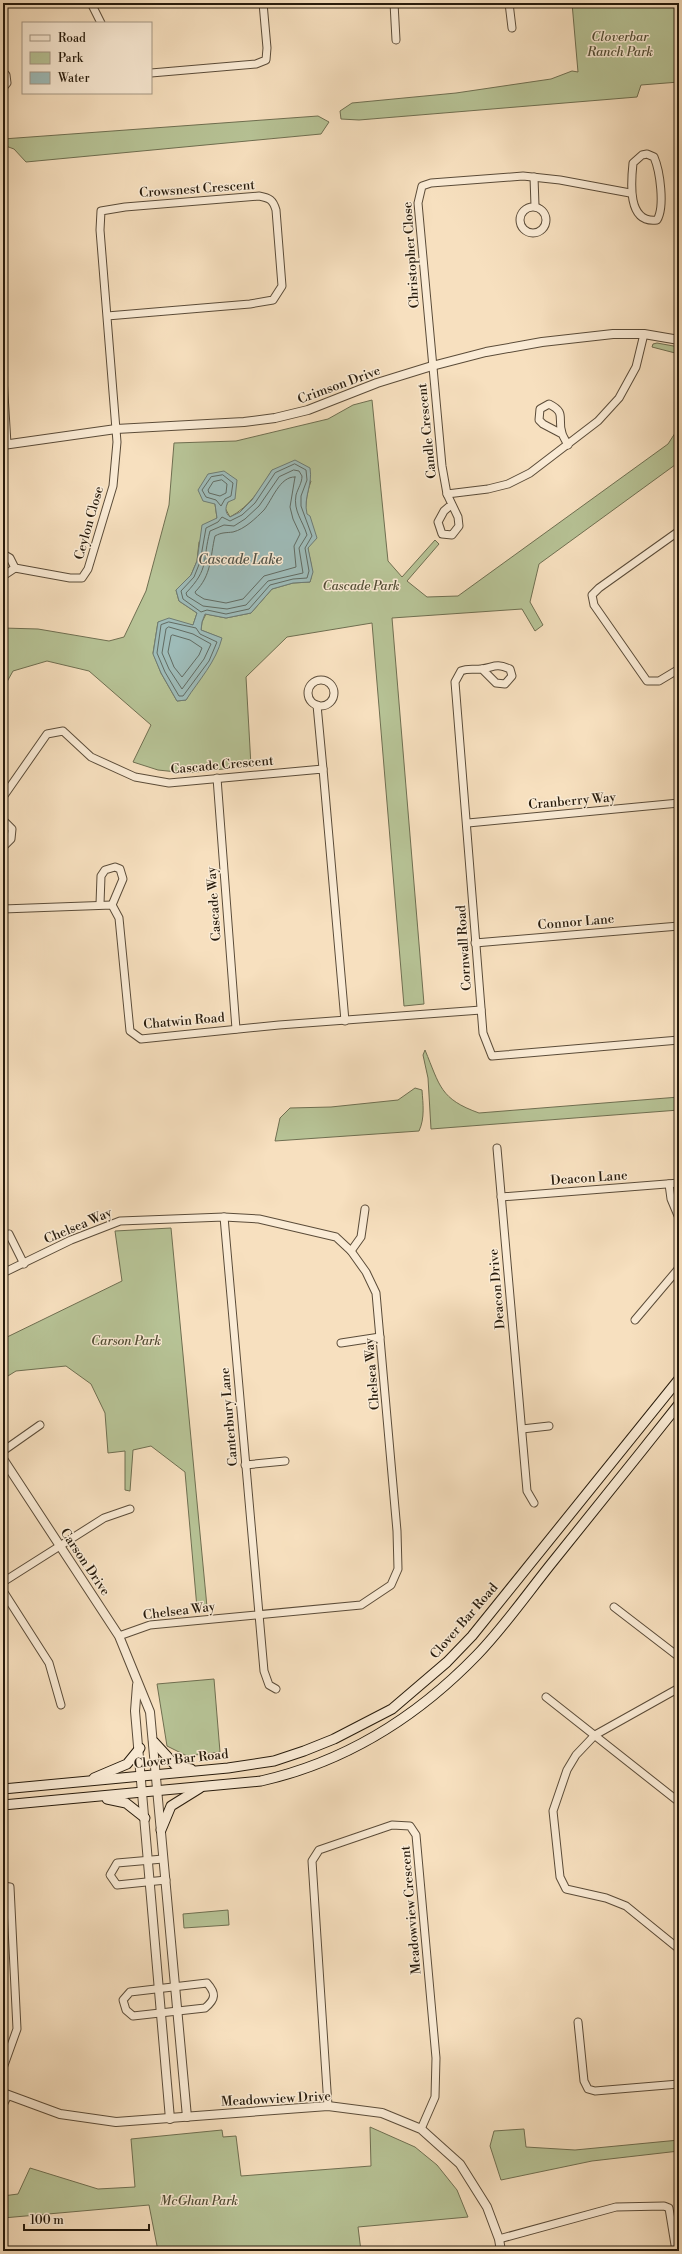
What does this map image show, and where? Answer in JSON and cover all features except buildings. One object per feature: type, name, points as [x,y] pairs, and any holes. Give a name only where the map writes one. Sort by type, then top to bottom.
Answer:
[{"type":"main road","name":"Clover Bar Road","points":[[3,1789],[204,1771],[274,1761],[304,1751],[362,1726],[392,1709],[447,1662],[472,1636],[679,1379]]},
{"type":"main road","points":[[3,1805],[261,1781],[292,1774],[326,1761],[384,1732],[431,1698],[478,1654],[679,1404]]},
{"type":"main road","points":[[154,1742],[176,1766],[204,1771]]},
{"type":"main road","points":[[86,1782],[127,1764],[140,1748]]},
{"type":"main road","points":[[161,1830],[171,1806],[203,1787]]},
{"type":"main road","points":[[100,1797],[126,1803],[144,1818]]},
{"type":"street","points":[[92,3],[101,22]]},
{"type":"street","points":[[152,73],[256,64],[266,60],[267,48],[263,3]]},
{"type":"street","points":[[394,3],[396,40]]},
{"type":"street","points":[[509,3],[512,28]]},
{"type":"street","points":[[3,72],[6,75],[7,84],[3,88]]},
{"type":"street","points":[[647,154],[654,158],[657,165],[661,214],[657,220],[648,221],[641,217],[630,193],[633,163],[642,155],[647,154]]},
{"type":"street","points":[[534,177],[534,206]]},
{"type":"street","name":"Christopher Close","points":[[432,366],[418,203],[422,186],[431,183],[534,177],[560,180],[630,193]]},
{"type":"street","name":"Crowsnest Crescent","points":[[106,316],[250,304],[273,300],[282,286],[276,210],[273,202],[269,198],[259,196],[125,207],[101,211],[100,223],[106,316],[116,429]]},
{"type":"street","name":"Crimson Drive","points":[[5,445],[116,429],[275,418],[308,410],[377,383],[432,366],[486,352],[542,342],[613,334],[644,334],[679,340]]},
{"type":"street","name":"Candle Crescent","points":[[447,494],[488,489],[508,484],[530,473],[598,421],[619,398],[636,367],[644,334]]},
{"type":"street","name":"Candle Crescent","points":[[432,366],[442,466],[447,494],[451,505]]},
{"type":"street","points":[[3,377],[5,445]]},
{"type":"street","name":"Ceylon Close","points":[[15,568],[70,578],[82,578],[88,569],[113,486],[117,442],[116,429]]},
{"type":"street","points":[[562,434],[568,445]]},
{"type":"street","points":[[679,531],[599,588],[592,595],[594,605],[647,681],[659,681],[679,669]]},
{"type":"street","points":[[3,554],[10,558],[15,568],[3,576]]},
{"type":"street","name":"Cornwall Road","points":[[482,669],[467,669],[461,671],[455,682],[468,823],[475,943],[483,1033],[492,1056],[679,1040]]},
{"type":"street","points":[[317,706],[345,1021]]},
{"type":"street","name":"Cascade Crescent","points":[[3,797],[47,734],[62,731],[91,757],[135,777],[169,783],[322,769]]},
{"type":"street","name":"Cascade Way","points":[[217,778],[236,1029]]},
{"type":"street","name":"Cranberry Way","points":[[468,823],[679,803]]},
{"type":"street","points":[[3,820],[12,829],[11,839],[3,847]]},
{"type":"street","points":[[3,909],[100,904],[112,905],[123,879],[120,870],[115,867],[104,870],[101,876],[100,904]]},
{"type":"street","name":"Chatwin Road","points":[[112,905],[119,918],[130,1031],[141,1039],[236,1029],[481,1010]]},
{"type":"street","name":"Connor Lane","points":[[475,943],[679,926]]},
{"type":"street","name":"Deacon Drive","points":[[497,1148],[527,1491],[534,1503]]},
{"type":"street","name":"Deacon Lane","points":[[501,1197],[679,1183]]},
{"type":"street","points":[[669,1184],[671,1199],[679,1218]]},
{"type":"street","points":[[351,1251],[361,1237],[365,1209]]},
{"type":"street","name":"Chelsea Way","points":[[3,1273],[71,1240],[120,1221],[224,1217],[259,1219],[303,1228],[336,1237],[351,1251],[366,1272],[376,1293],[397,1531],[398,1569],[391,1585],[361,1605],[150,1625],[119,1636]]},
{"type":"street","name":"Canterbury Lane","points":[[224,1217],[264,1670],[269,1685],[276,1689]]},
{"type":"street","points":[[9,1234],[24,1264]]},
{"type":"street","points":[[635,1320],[679,1268]]},
{"type":"street","points":[[341,1343],[380,1337]]},
{"type":"street","points":[[3,1451],[40,1425]]},
{"type":"street","points":[[522,1429],[549,1426]]},
{"type":"street","name":"Carson Drive","points":[[3,1459],[119,1636],[137,1684],[150,1712],[157,1775],[176,2010],[187,2116]]},
{"type":"street","points":[[245,1465],[285,1461]]},
{"type":"street","points":[[3,1582],[104,1518],[130,1509]]},
{"type":"street","points":[[3,1591],[49,1662],[62,1705]]},
{"type":"street","points":[[614,1607],[679,1657]]},
{"type":"street","name":"Carson Drive","points":[[137,1684],[136,1711],[140,1748],[144,1818],[159,1990],[163,2012],[170,2118]]},
{"type":"street","points":[[679,1688],[595,1735],[576,1755],[567,1770],[553,1811],[560,1877],[566,1889],[606,1898],[626,1906],[679,1949]]},
{"type":"street","points":[[546,1697],[679,1802]]},
{"type":"street","name":"Meadowview Crescent","points":[[328,2106],[312,1861],[319,1850],[392,1825],[410,1826],[416,1835],[436,2058],[435,2097],[421,2129]]},
{"type":"street","points":[[163,1859],[117,1863],[110,1876],[117,1885],[129,1885],[166,1880]]},
{"type":"street","points":[[3,1886],[10,1887],[7,1904],[17,2029],[3,2068]]},
{"type":"street","points":[[206,1983],[214,1991],[215,1996],[212,2003],[205,2008],[176,2010],[133,2016],[126,2010],[124,2000],[130,1992],[175,1988],[206,1983]]},
{"type":"street","points":[[578,2022],[584,2081],[588,2089],[595,2091],[679,2084]]},
{"type":"street","name":"Meadowview Drive","points":[[3,2105],[6,2094],[60,2114],[109,2121],[328,2106],[382,2113],[421,2129],[460,2164],[474,2182],[488,2207],[499,2239],[501,2251]]},
{"type":"street","points":[[499,2239],[616,2207],[664,2206],[669,2208],[676,2251]]},
{"type":"green space","name":"Cloverbar Ranch Park","points":[[572,3],[679,3],[679,82],[641,85],[637,97],[359,120],[341,119],[340,111],[352,103],[456,93],[551,79],[572,71],[578,72]]},
{"type":"green space","points":[[318,116],[329,122],[321,134],[26,162],[14,149],[3,145],[3,139]]},
{"type":"green space","points":[[657,343],[679,347],[679,354],[652,347],[653,344]]},
{"type":"green space","name":"Cascade Park","points":[[372,400],[388,561],[402,577],[435,540],[439,544],[407,581],[427,597],[458,596],[668,444],[679,427],[679,462],[539,564],[530,602],[543,625],[535,631],[522,609],[392,618],[424,1004],[404,1006],[372,623],[287,637],[246,677],[251,766],[186,773],[158,770],[133,762],[151,725],[89,671],[47,661],[13,671],[3,689],[3,628],[38,629],[109,641],[124,637],[146,591],[169,505],[174,443],[236,441],[328,419],[353,405]],"holes":[[[272,470],[311,481],[308,489],[305,514],[308,549],[312,569],[310,582],[293,583],[272,589],[251,613],[226,618],[206,614],[202,622],[201,630],[221,638],[186,700],[177,701],[161,673],[153,653],[158,622],[193,625],[197,613],[179,601],[176,590],[191,575],[197,561],[199,542],[217,518],[215,504],[228,502],[225,508],[230,517],[237,513],[254,497]]]},
{"type":"green space","points":[[425,1050],[438,1082],[443,1090],[456,1102],[479,1113],[679,1097],[679,1110],[431,1129],[428,1078],[423,1055]]},
{"type":"green space","points":[[415,1088],[422,1090],[423,1116],[419,1131],[275,1141],[280,1118],[290,1108],[331,1107],[398,1100]]},
{"type":"green space","name":"Carson Park","points":[[171,1228],[207,1607],[197,1608],[185,1472],[151,1446],[133,1450],[130,1491],[125,1490],[125,1451],[108,1453],[105,1413],[91,1384],[66,1366],[16,1371],[3,1379],[3,1339],[122,1281],[115,1231]]},
{"type":"green space","points":[[214,1679],[220,1752],[187,1756],[167,1746],[157,1684]]},
{"type":"green space","points":[[228,1910],[229,1925],[184,1928],[183,1914]]},
{"type":"green space","name":"McGhan Park","points":[[370,2127],[415,2147],[437,2165],[457,2190],[468,2217],[358,2227],[361,2251],[337,2251],[333,2247],[317,2248],[317,2251],[158,2251],[149,2205],[3,2218],[3,2196],[18,2194],[30,2168],[98,2189],[135,2187],[131,2139],[222,2130],[223,2137],[236,2136],[241,2176],[371,2166]]},
{"type":"green space","points":[[524,2129],[526,2147],[575,2150],[679,2140],[679,2151],[592,2161],[501,2180],[490,2146],[494,2131]]},
{"type":"water","name":"Cascade Lake","points":[[295,460],[310,468],[311,474],[306,508],[317,538],[308,548],[313,572],[310,582],[293,583],[272,589],[251,613],[226,618],[205,614],[201,630],[222,638],[216,655],[186,700],[177,701],[161,673],[153,654],[158,622],[169,618],[193,625],[197,613],[179,601],[176,590],[191,575],[197,561],[202,525],[217,518],[215,504],[203,501],[198,490],[208,474],[224,471],[237,480],[235,499],[228,502],[226,506],[226,512],[230,517],[240,512],[252,500],[272,470]]}]
